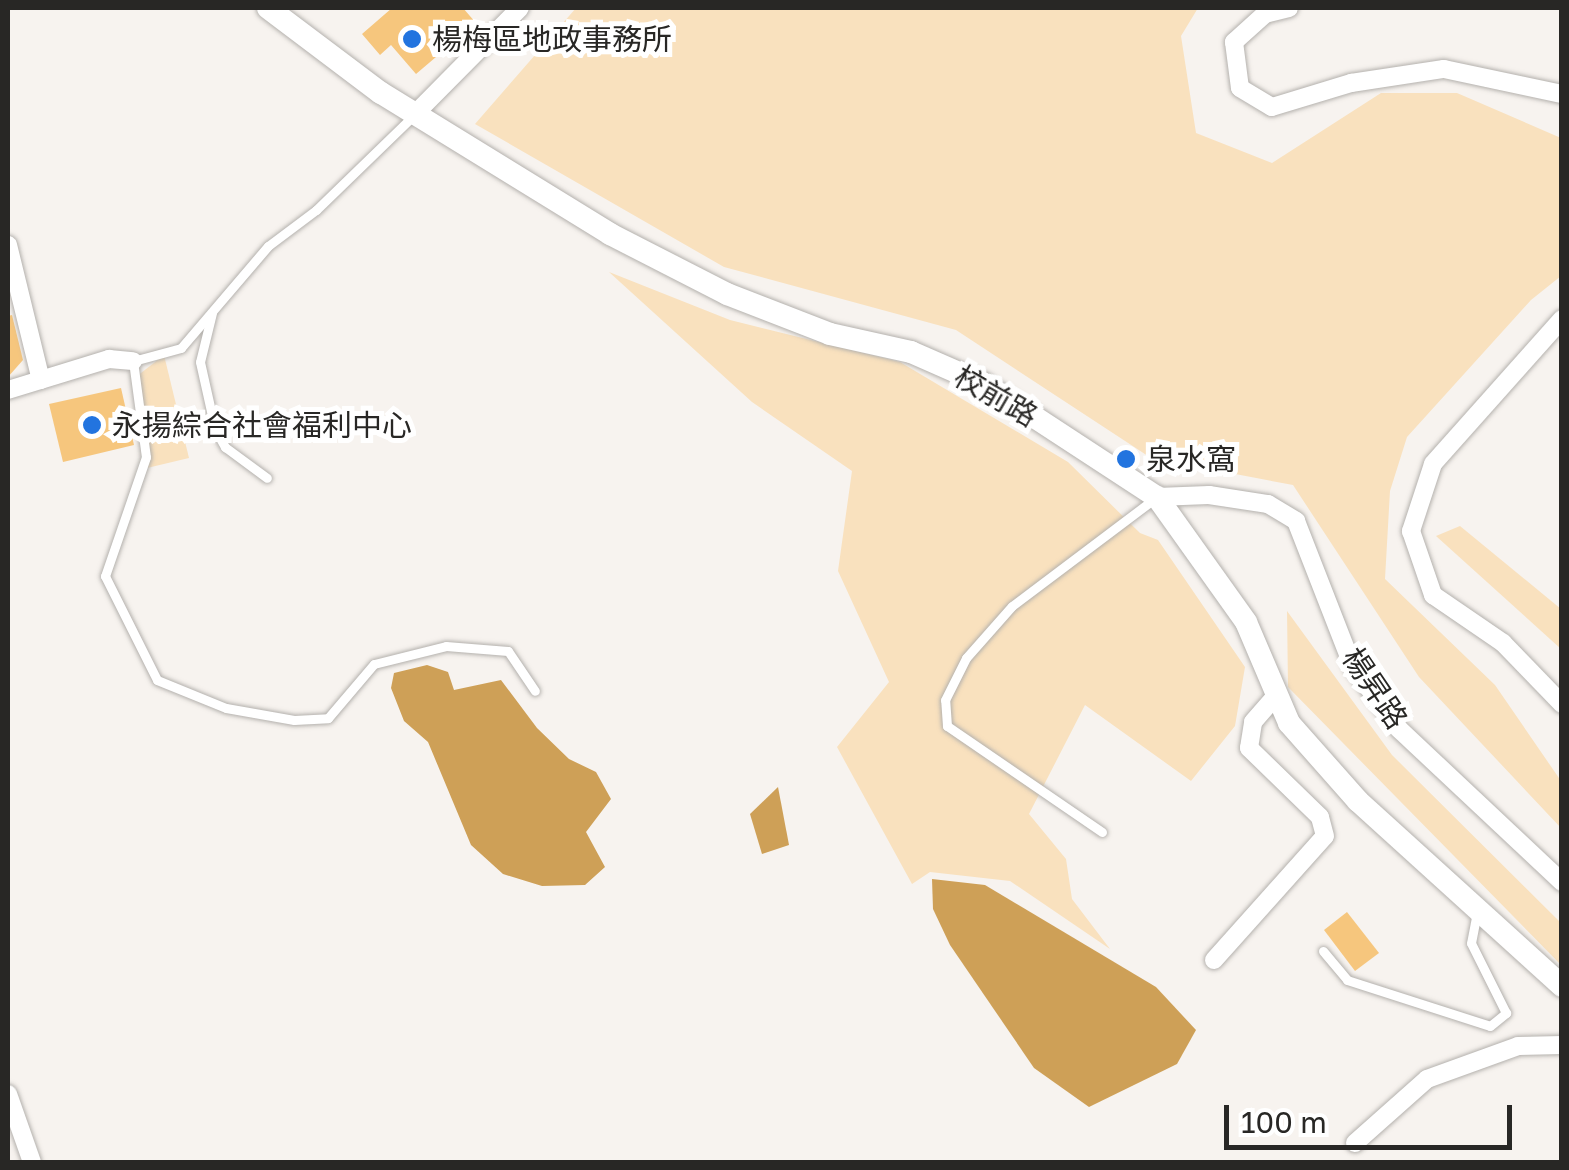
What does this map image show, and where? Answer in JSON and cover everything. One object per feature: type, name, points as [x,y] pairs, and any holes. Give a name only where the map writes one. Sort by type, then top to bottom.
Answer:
[{"type":"street","name":"校前路","points":[[268,8],[415,114],[610,234],[727,294],[830,334],[912,352],[984,384],[1156,497],[1246,622],[1289,724],[1358,801],[1562,986]]},
{"type":"street","points":[[415,114],[520,8]]},
{"type":"street","points":[[1289,8],[1265,14],[1234,42],[1240,88],[1272,107],[1351,83],[1444,69],[1562,94]]},
{"type":"street","points":[[8,244],[41,380]]},
{"type":"street","points":[[1562,318],[1433,464],[1412,531],[1433,594],[1503,643],[1562,704]]},
{"type":"street","points":[[8,390],[109,359],[133,361]]},
{"type":"street","name":"楊昇路","points":[[1156,497],[1209,495],[1268,504],[1296,521],[1354,667],[1388,714],[1562,882]]},
{"type":"street","points":[[1214,960],[1324,836],[1320,818],[1250,748],[1253,722],[1277,694]]},
{"type":"street","points":[[1354,1143],[1427,1079],[1518,1046],[1562,1046]]},
{"type":"street","points":[[8,1094],[32,1162]]},
{"type":"lane","points":[[415,114],[316,210],[268,246],[181,348],[133,361],[146,457],[105,576],[162,686],[260,714],[328,718],[374,664],[446,646],[508,651],[535,691]]},
{"type":"lane","points":[[214,306],[200,362],[214,430],[225,447],[267,478]]},
{"type":"lane","points":[[1102,832],[948,726],[945,700],[966,658],[1012,606],[1156,497]]},
{"type":"lane","points":[[1323,951],[1347,980],[1490,1026],[1506,1013],[1471,943],[1478,909]]},
{"type":"shaded area","points":[[576,8],[1198,8],[1181,36],[1196,133],[1272,163],[1381,93],[1457,93],[1561,138],[1561,276],[1531,300],[1407,437],[1390,491],[1385,579],[1495,685],[1561,781],[1561,828],[1419,677],[1293,485],[1151,458],[956,330],[724,267],[475,124]]},
{"type":"shaded area","points":[[609,272],[730,320],[900,362],[1068,462],[1140,533],[1158,540],[1245,667],[1235,726],[1191,781],[1085,705],[1029,814],[1066,859],[1072,899],[1110,949],[1010,881],[930,872],[912,884],[837,747],[889,682],[838,571],[852,471],[752,402]]},
{"type":"shaded area","points":[[164,355],[189,458],[147,468],[132,380]]},
{"type":"shaded area","points":[[1460,526],[1561,609],[1561,649],[1436,536]]},
{"type":"shaded area","points":[[1287,611],[1392,755],[1561,923],[1561,965],[1288,687]]},
{"type":"shaded area","points":[[427,665],[448,672],[454,690],[501,680],[537,728],[569,759],[596,772],[611,799],[586,832],[605,867],[585,885],[542,886],[503,874],[471,845],[428,742],[404,721],[391,688],[394,673]]},
{"type":"shaded area","points":[[778,787],[789,845],[762,854],[750,814]]},
{"type":"shaded area","points":[[932,879],[985,885],[1156,987],[1196,1030],[1177,1064],[1089,1107],[1034,1068],[950,945],[933,909]]},
{"type":"building","name":"楊梅區地政事務所","points":[[392,8],[463,8],[476,23],[416,74],[391,45],[380,55],[362,34]]},
{"type":"building","points":[[12,315],[23,360],[8,377],[8,316]]},
{"type":"building","name":"永揚綜合社會福利中心","points":[[121,388],[134,445],[63,462],[49,404]]},
{"type":"building","points":[[1347,912],[1379,953],[1355,971],[1324,930]]},
{"type":"place","name":"楊梅區地政事務所","points":[[412,39]]},
{"type":"place","name":"永揚綜合社會福利中心","points":[[92,425]]},
{"type":"place","name":"泉水窩","points":[[1126,459]]}]
